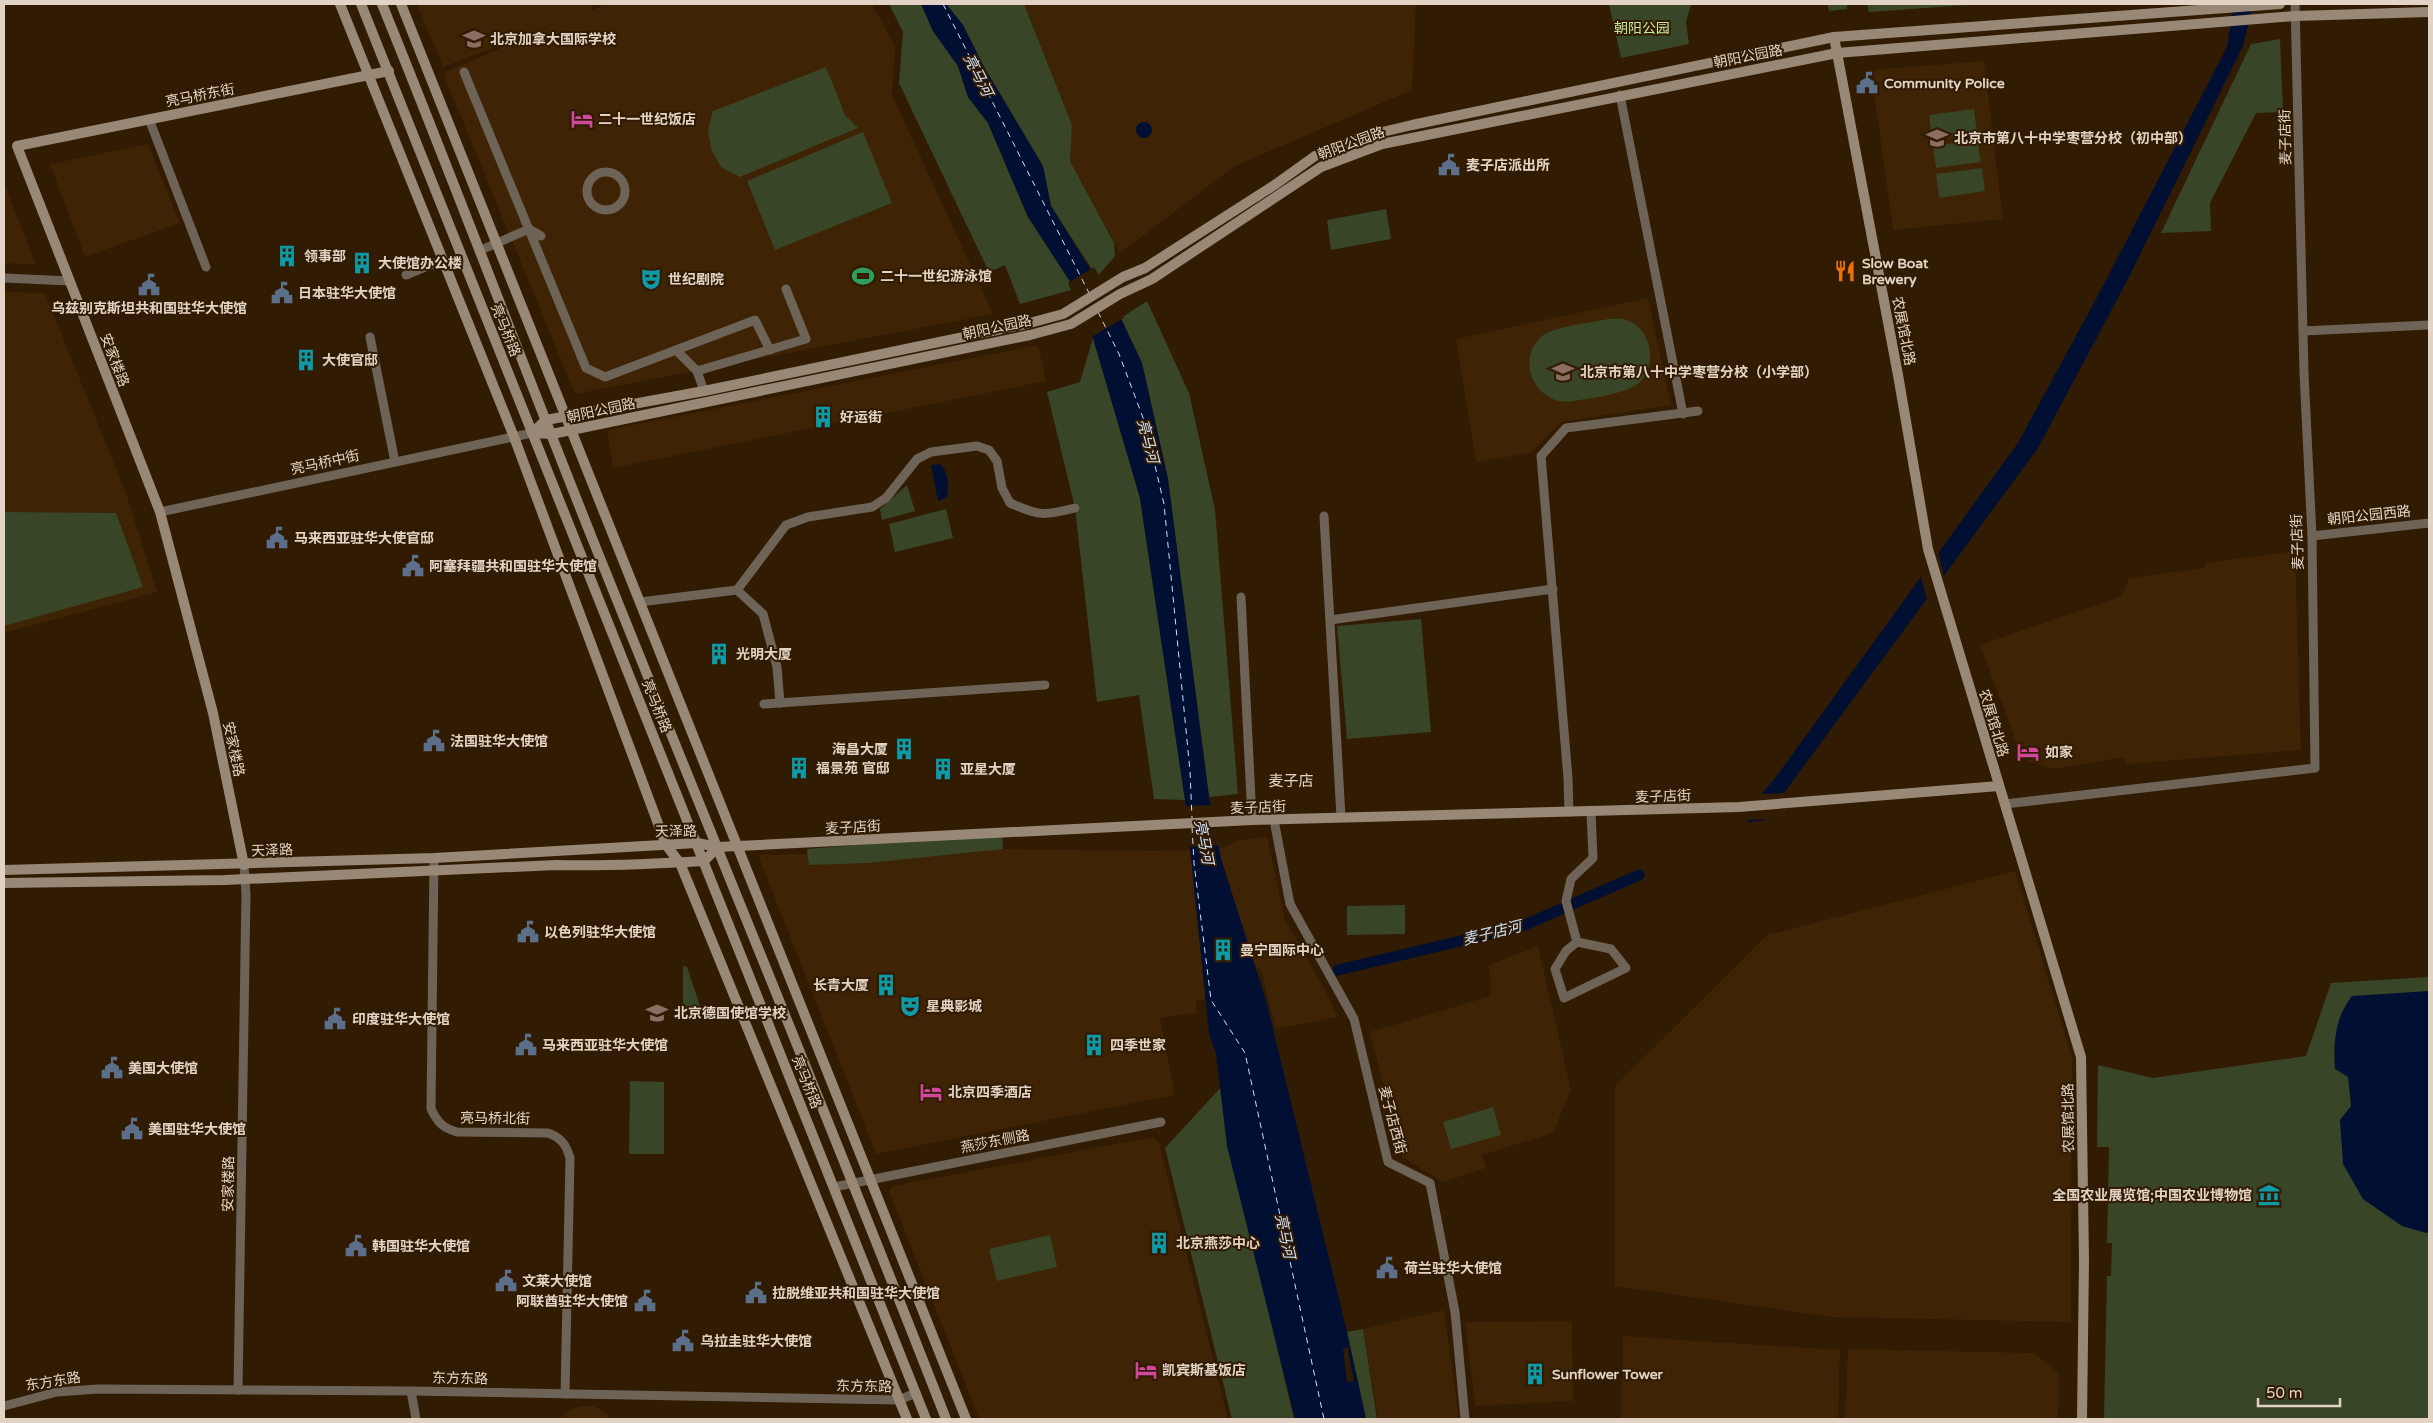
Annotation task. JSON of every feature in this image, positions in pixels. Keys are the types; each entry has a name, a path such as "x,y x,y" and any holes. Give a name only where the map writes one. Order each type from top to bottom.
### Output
{"street":[{"path":"340,4 514,437 666,845 680,863 907,1419"},
{"name":"亮马桥路","path":"361,4 926,1419"},
{"name":"亮马桥路","path":"382,4 482,250 546,420 854,1183 946,1419"},
{"path":"401,4 739,846 966,1419"},
{"name":"朝阳公园路","path":"546,420 704,391 1026,324 1063,314 1145,268 1276,184 1315,156 1378,133 1834,37 2280,4"},
{"name":"麦子店街","path":"2005,804 2315,768 2312,536 2303,331 2295,4"},
{"name":"朝阳公园路","path":"532,433 552,434 572,430 1030,335 1071,324 1120,294 1152,279 1321,167 1382,144 1837,53 2295,16 2429,12"},
{"name":"农展馆北路","path":"1834,37 1930,556 2081,1057 2084,1261 2082,1419"},
{"name":"亮马桥东街","path":"17,146 389,71"},
{"path":"464,72 586,368 605,377 755,320 770,350"},
{"path":"1620,95 1683,414"},
{"path":"149,119 206,267"},
{"name":"安家楼路","path":"17,146 160,512 213,713 244,865 238,1390"},
{"path":"607,171 616,174 623,182 624,194 622,202 613,210 596,208 589,201 586,192 589,181 598,172 607,171"},
{"path":"482,250 529,229"},
{"path":"529,229 541,236"},
{"path":"406,275 442,260"},
{"path":"4,278 70,281"},
{"path":"697,371 806,339 786,289"},
{"path":"2303,331 2429,325"},
{"path":"370,337 395,462"},
{"path":"676,350 697,371 704,391"},
{"path":"1569,812 1541,456 1566,428 1698,411"},
{"path":"532,433 546,420"},
{"name":"亮马桥中街","path":"160,512 532,433"},
{"path":"640,602 737,590 786,525 808,517 872,508 886,498 917,459 931,452 977,446 989,450 997,462 1002,488 1010,503 1046,515 1075,508"},
{"path":"1324,516 1341,817"},
{"name":"朝阳公园西路","path":"2312,536 2429,523"},
{"path":"1330,620 1552,589"},
{"path":"737,590 763,614 777,667 780,702"},
{"path":"1241,597 1252,820"},
{"path":"764,704 1045,685"},
{"name":"麦子店街","path":"718,848 1252,820 1739,807 1999,786"},
{"path":"1577,942 1566,901 1571,879 1592,858 1591,812"},
{"name":"麦子店西街","path":"1274,820 1290,904 1354,1019 1388,1162 1430,1183 1455,1312 1465,1419"},
{"name":"天泽路","path":"4,870 244,865 434,858 697,843 718,848"},
{"path":"704,861 718,848"},
{"name":"亮马桥北街","path":"434,858 431,1109 437,1121 444,1128 457,1132 548,1133 557,1136 566,1145 570,1158 565,1394"},
{"name":"天泽路","path":"4,883 245,879 556,865 610,866 704,861"},
{"path":"1577,942 1611,949 1626,968 1564,998 1555,969 1566,951 1577,942"},
{"name":"燕莎东侧路","path":"834,1187 1161,1122"},
{"name":"东方东路","path":"4,1406 37,1396 78,1389 411,1391 898,1400 916,1393"},
{"path":"411,1391 416,1419"}],"shaded area":[{"path":"417,4 591,4 592,10 606,4 872,4 895,47 892,95 993,314 575,394 443,73 554,25 443,67"},
{"path":"1024,4 1416,4 1412,90 1235,166 1120,253 1070,161 1072,125"},
{"name":"北京市第八十中学枣营分校（初中部）","path":"1984,61 2003,219 1893,230 1871,70"},
{"path":"148,144 180,223 85,257 50,164"},
{"path":"4,183 36,265 4,263"},
{"path":"4,292 45,293 127,496 157,592 4,633"},
{"name":"北京市第八十中学枣营分校（小学部）","path":"1648,298 1671,405 1561,422 1531,453 1476,462 1456,339"},
{"name":"好运街","path":"1038,345 1046,381 613,468 607,430"},
{"path":"2295,551 2301,750 2126,764 2124,757 2053,769 2028,761 2020,752 1980,645 2122,596 2129,578 2205,568 2205,563"},
{"path":"1267,837 1285,919 1331,1001 1337,1017 1276,1029 1260,967 1246,975 1245,989 1196,1001 1197,1013 1160,1018 1175,1095 876,1154 758,855 1003,849 1158,851 1223,848 1236,841"},
{"path":"2015,871 2072,1057 2071,1322 1832,1317 1615,1286 1615,1086 1767,935"},
{"path":"1538,946 1571,1090 1553,1133 1482,1155 1486,1168 1443,1182 1402,1157 1370,1032 1491,996 1489,965"},
{"path":"1153,1137 1159,1142 1228,1419 979,1419 889,1191 893,1186"},
{"path":"1444,1310 1459,1419 1378,1419 1363,1329"},
{"path":"1572,1321 1573,1401 1475,1406 1465,1322"},
{"path":"1623,1336 1840,1350 1838,1419 1621,1419"},
{"path":"1848,1349 2035,1353 2059,1375 2058,1419 1845,1419"},
{"path":"593,1406 603,1411 612,1419 559,1419 571,1409"}],"green space":[{"path":"889,4 921,4 933,31 958,66 968,97 988,123 1028,217 1075,289 1020,304 1005,265 989,272 899,83 903,32"},
{"path":"946,4 1024,4 1072,125 1070,161 1114,243 1115,256 1097,277 1051,206 1043,166 984,67 963,25"},
{"name":"朝阳公园","path":"1609,4 1691,4 1686,22 1689,44 1621,58"},
{"path":"1827,4 1867,4 1847,5 1847,9 1829,11"},
{"path":"1867,4 1981,4 1869,12"},
{"path":"2280,39 2283,112 2256,113 2210,203 2211,231 2161,233 2251,44"},
{"path":"826,67 845,115 858,128 740,177 721,167 711,149 708,130 713,111"},
{"path":"1974,109 1977,133 1932,139 1929,115"},
{"path":"863,132 892,203 775,250 747,181"},
{"path":"1977,140 1981,162 1936,168 1933,146"},
{"path":"1982,168 1985,191 1939,198 1936,174"},
{"path":"1386,209 1391,239 1331,250 1327,220"},
{"path":"1147,301 1189,393 1215,510 1238,794 1209,797 1168,479 1142,363 1121,318"},
{"path":"1608,319 1621,319 1633,323 1646,337 1649,346 1649,366 1639,383 1617,393 1574,401 1561,401 1550,397 1540,390 1534,381 1530,369 1530,358 1534,346 1542,336 1564,327"},
{"path":"1093,338 1140,498 1185,800 1154,799 1139,695 1097,702 1075,508 1047,392 1080,382"},
{"path":"907,485 915,511 882,520 880,509"},
{"path":"946,509 953,538 895,552 889,524"},
{"path":"4,512 116,513 143,587 4,626"},
{"path":"1421,619 1431,732 1347,739 1337,626"},
{"path":"1002,833 1003,849 868,863 809,865 807,849"},
{"path":"1405,905 1405,934 1347,935 1347,906"},
{"path":"683,966 687,967 700,1006 683,1006"},
{"name":"全国农业展览馆;中国农业博物馆","path":"2429,977 2429,1419 2104,1419 2107,1276 2111,1276 2112,1243 2107,1243 2109,1147 2097,1147 2098,1065 2153,1078 2306,1056 2331,983"},
{"path":"630,1081 664,1082 664,1154 629,1154"},
{"path":"1223,1085 1240,1190 1294,1419 1232,1419 1165,1148"},
{"path":"1493,1107 1501,1135 1451,1149 1443,1122"},
{"path":"1050,1235 1057,1267 997,1281 989,1249"},
{"path":"1363,1329 1377,1419 1366,1419 1347,1332"}],"water":[{"name":"亮马河","path":"921,4 946,4 963,25 984,67 1043,166 1051,206 1120,317 1142,363 1168,479 1209,797 1221,859 1266,1000 1347,1332 1366,1419 1295,1419 1227,1146 1216,1054 1209,1033 1185,800 1140,498 1093,338 1075,289 1028,217 988,123 968,97 958,66 933,31"},
{"path":"2234,4 2253,4 2243,46 2128,279 2038,448 1764,820 1749,822 1743,816 1776,777 2018,443 2103,286 2227,47"},
{"path":"1144,122 1152,130 1144,138 1136,130"},
{"path":"940,464 947,475 948,488 947,497 938,501 931,465"},
{"path":"2429,991 2429,1232 2426,1233 2402,1226 2363,1199 2343,1164 2340,1120 2351,1106 2348,1077 2335,1069 2334,1050 2336,1031 2342,1013 2352,996"}],"pier":[{"path":"1094,267 1124,318 1090,338 1068,283"},
{"path":"1938,550 1945,580 1928,604 1920,574"},
{"path":"1787,793 1768,819 1744,820 1741,817 1741,814 1758,794"},
{"path":"1213,805 1221,845 1187,847 1183,806"},
{"path":"1350,1347 1348,1350 1354,1381 1347,1382 1343,1349"}],"waterway":[{"name":"麦子店河","path":"1338,970 1520,927 1639,875"}],"ferry route":[{"path":"943,4 1089,293"},
{"path":"1098,312 1119,354 1145,423 1164,504 1190,771 1192,818"},
{"path":"1192,827 1194,863 1211,1000 1245,1053 1324,1419"}],"place":[{"name":"北京加拿大国际学校","path":"474,39"},
{"name":"Community Police","path":"1867,83"},
{"name":"二十一世纪饭店","path":"582,119"},
{"name":"北京市第八十中学枣营分校（初中部）","path":"1937,138"},
{"name":"麦子店派出所","path":"1449,165"},
{"name":"领事部","path":"287,256"},
{"name":"大使馆办公楼","path":"362,263"},
{"name":"Slow Boat Brewery","path":"1845,271"},
{"name":"二十一世纪游泳馆","path":"863,276"},
{"name":"世纪剧院","path":"651,279"},
{"name":"乌兹别克斯坦共和国驻华大使馆","path":"149,285"},
{"name":"日本驻华大使馆","path":"282,293"},
{"name":"大使官邸","path":"306,360"},
{"name":"北京市第八十中学枣营分校（小学部）","path":"1563,372"},
{"name":"好运街","path":"823,417"},
{"name":"马来西亚驻华大使官邸","path":"277,538"},
{"name":"阿塞拜疆共和国驻华大使馆","path":"413,566"},
{"name":"光明大厦","path":"719,654"},
{"name":"法国驻华大使馆","path":"434,741"},
{"name":"海昌大厦","path":"904,749"},
{"name":"如家","path":"2028,752"},
{"name":"福景苑 官邸","path":"799,768"},
{"name":"亚星大厦","path":"943,769"},
{"name":"以色列驻华大使馆","path":"528,932"},
{"name":"曼宁国际中心","path":"1223,950"},
{"name":"长青大厦","path":"886,985"},
{"name":"星典影城","path":"910,1006"},
{"name":"北京德国使馆学校","path":"657,1013"},
{"name":"印度驻华大使馆","path":"335,1019"},
{"name":"马来西亚驻华大使馆","path":"526,1045"},
{"name":"四季世家","path":"1094,1045"},
{"name":"美国大使馆","path":"112,1068"},
{"name":"北京四季酒店","path":"931,1092"},
{"name":"美国驻华大使馆","path":"132,1129"},
{"name":"全国农业展览馆;中国农业博物馆","path":"2269,1195"},
{"name":"北京燕莎中心","path":"1159,1243"},
{"name":"韩国驻华大使馆","path":"356,1246"},
{"name":"荷兰驻华大使馆","path":"1387,1268"},
{"name":"文莱大使馆","path":"506,1281"},
{"name":"拉脱维亚共和国驻华大使馆","path":"756,1293"},
{"name":"阿联酋驻华大使馆","path":"645,1301"},
{"name":"乌拉圭驻华大使馆","path":"683,1341"},
{"name":"凯宾斯基饭店","path":"1146,1370"},
{"name":"Sunflower Tower","path":"1535,1374"}],"district":[{"name":"麦子店","path":"1291,781"}]}
